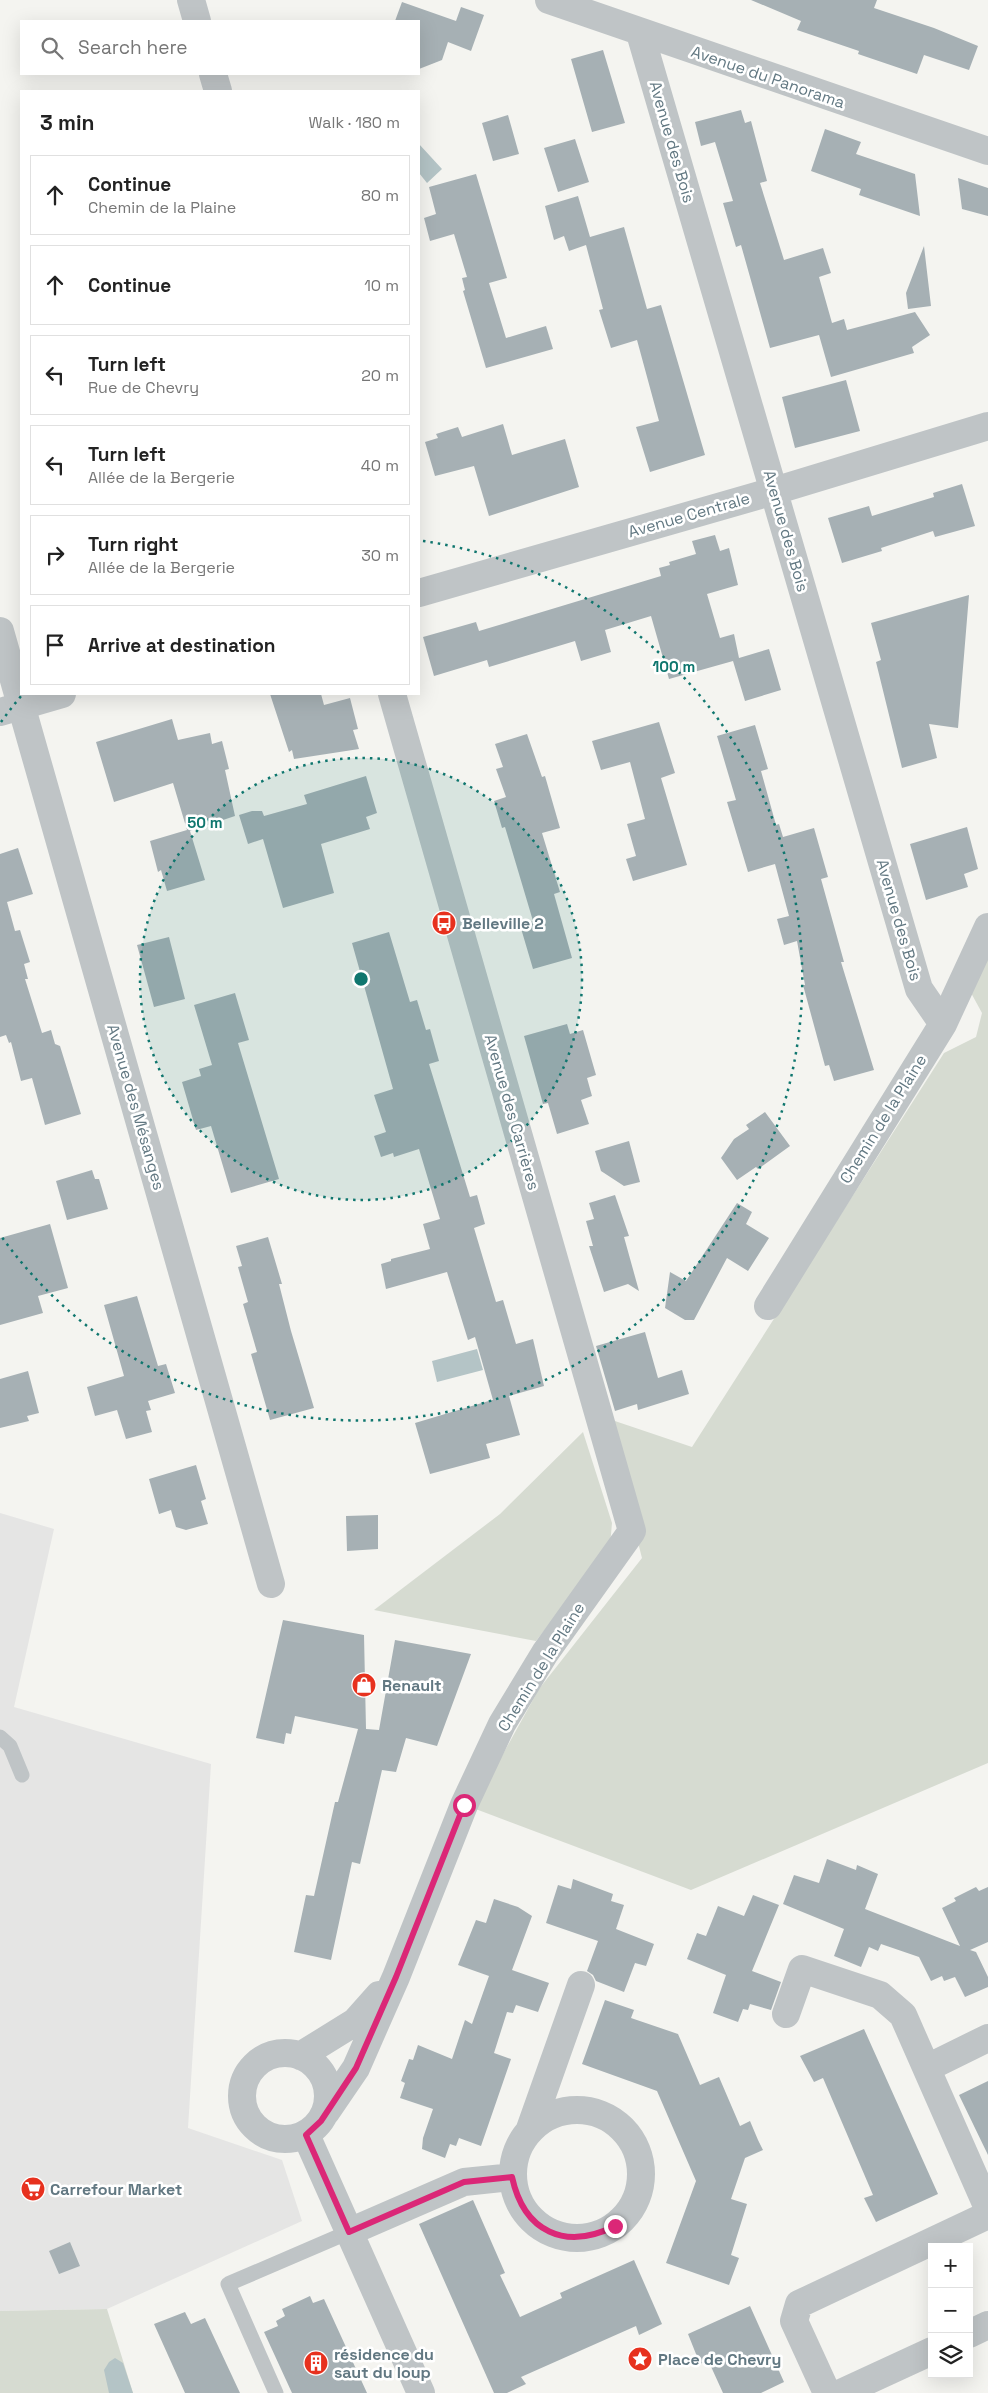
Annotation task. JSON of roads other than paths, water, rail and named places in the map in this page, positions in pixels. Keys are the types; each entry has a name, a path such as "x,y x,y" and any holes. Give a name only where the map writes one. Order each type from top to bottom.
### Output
{"street":[{"path":"191,0 198,20"},
{"name":"Avenue du Panorama","path":"549,0 640,33 988,151"},
{"name":"Avenue des Bois","path":"640,33 919,989 943,1024"},
{"path":"213,75 218,90"},
{"name":"Avenue Centrale","path":"420,593 774,491 988,426"},
{"name":"Avenue des Mésanges","path":"0,630 11,708 271,1584"},
{"path":"11,708 58,695"},
{"name":"Avenue des Carrières","path":"392,695 632,1530"},
{"name":"Chemin de la Plaine","path":"768,1306 805,1243 943,1024 988,926"},
{"name":"Chemin de la Plaine","path":"326,2112 356,2068 396,1977 464,1805 502,1724 545,1654 632,1530"},
{"path":"786,2014 802,1969 880,1995 903,2014 988,2208"},
{"name":"Chemin de la Plaine","path":"300,2056 355,2022 396,1977"},
{"path":"530,2129 547,2116 568,2109 589,2110 609,2117 626,2131 638,2150 642,2171 639,2193 629,2212 615,2226 597,2235 578,2238 558,2236 540,2227 526,2214 516,2196 512,2177 514,2160 520,2144 530,2129 581,1985"},
{"path":"927,2068 988,2038"},
{"path":"287,2053 300,2056 312,2062 321,2072 327,2084 326,2112 321,2121 306,2135 293,2139 280,2139 262,2132 248,2118 243,2106 242,2093 245,2080 252,2069 262,2060 274,2055 287,2053"},
{"path":"306,2135 421,2393"},
{"path":"349,2232 464,2182 512,2177"},
{"path":"827,2393 794,2321 799,2304 988,2215"},
{"path":"971,2333 988,2325"},
{"path":"842,2393 928,2353"}],"lane":[{"path":"0,1737 10,1746 22,1775"},
{"path":"276,2393 228,2284 349,2232"}],"place":[{"name":"Belleville 2","path":"444,923"},
{"name":"Renault","path":"364,1685"},
{"name":"Carrefour Market","path":"33,2189"},
{"name":"Place de Chevry","path":"640,2359"},
{"name":"résidence du saut du loup","path":"316,2363"}]}
